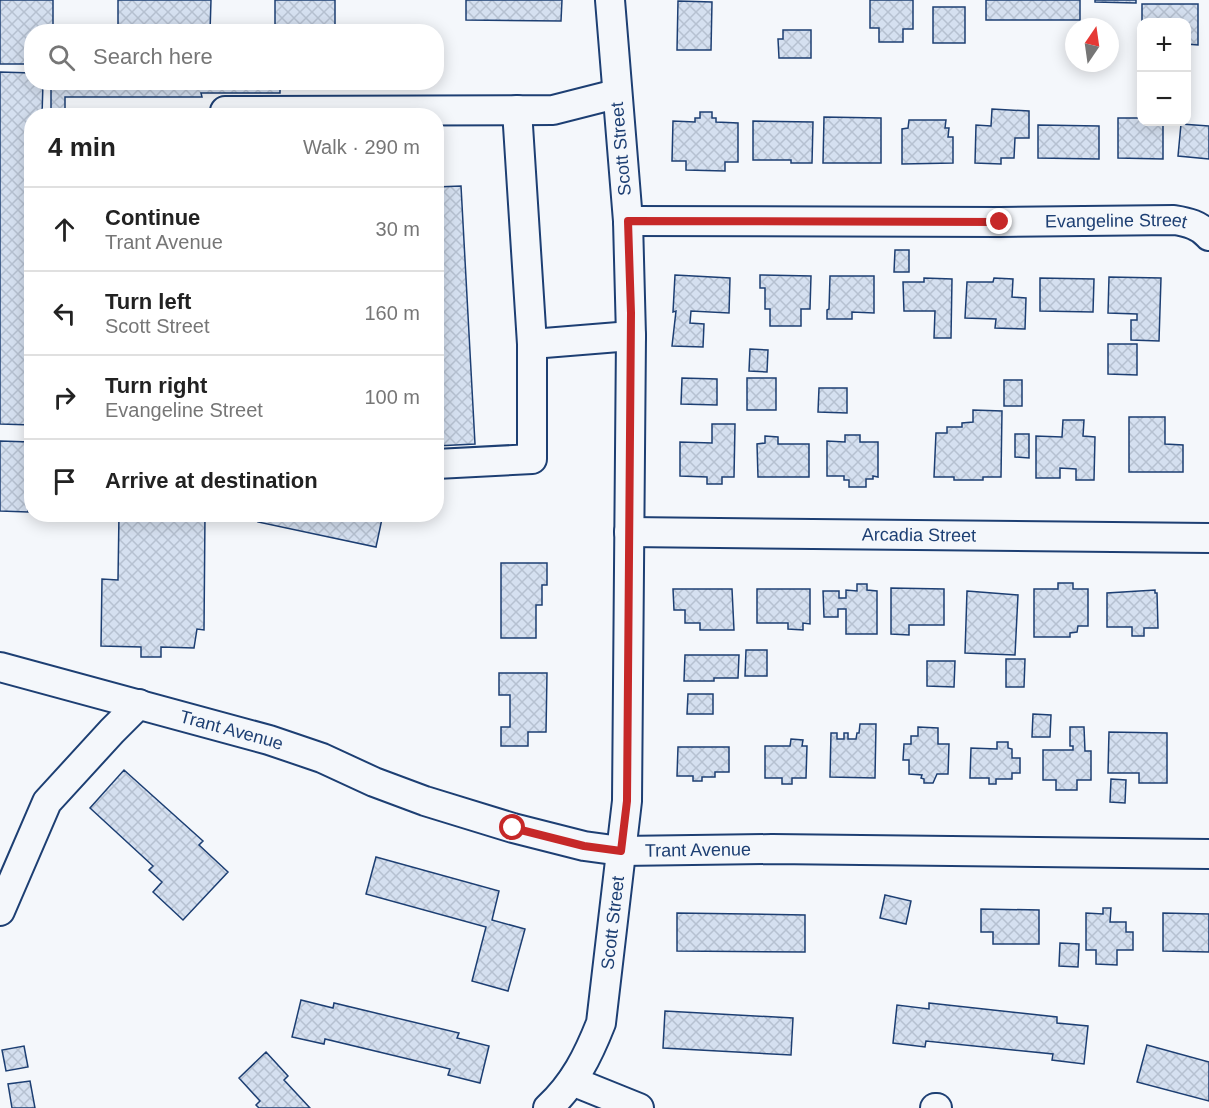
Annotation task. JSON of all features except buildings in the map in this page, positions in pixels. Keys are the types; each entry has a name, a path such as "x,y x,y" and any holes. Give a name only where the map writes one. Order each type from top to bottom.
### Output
{"street":[{"name":"Scott Street","path":"548,1108 573,1081 589,1054 601,1023 627,801 631,336 628,221 610,0"},
{"path":"444,110 553,110 616,94"},
{"path":"444,464 532,459 532,344 517,110"},
{"name":"Evangeline Street","path":"628,221 1174,220 1190,223 1207,233"},
{"path":"532,344 631,336"},
{"name":"Arcadia Street","path":"629,532 1209,538"},
{"name":"Trant Avenue","path":"0,667 269,740 322,758 374,782 425,801 513,828 584,846 621,851 772,849 1209,854"},
{"path":"0,911 47,802 111,731 139,705"},
{"path":"573,1081 639,1108"}],"route":[{"path":"513,828 584,846 621,851 627,801 631,313 628,221 1000,222"}]}
